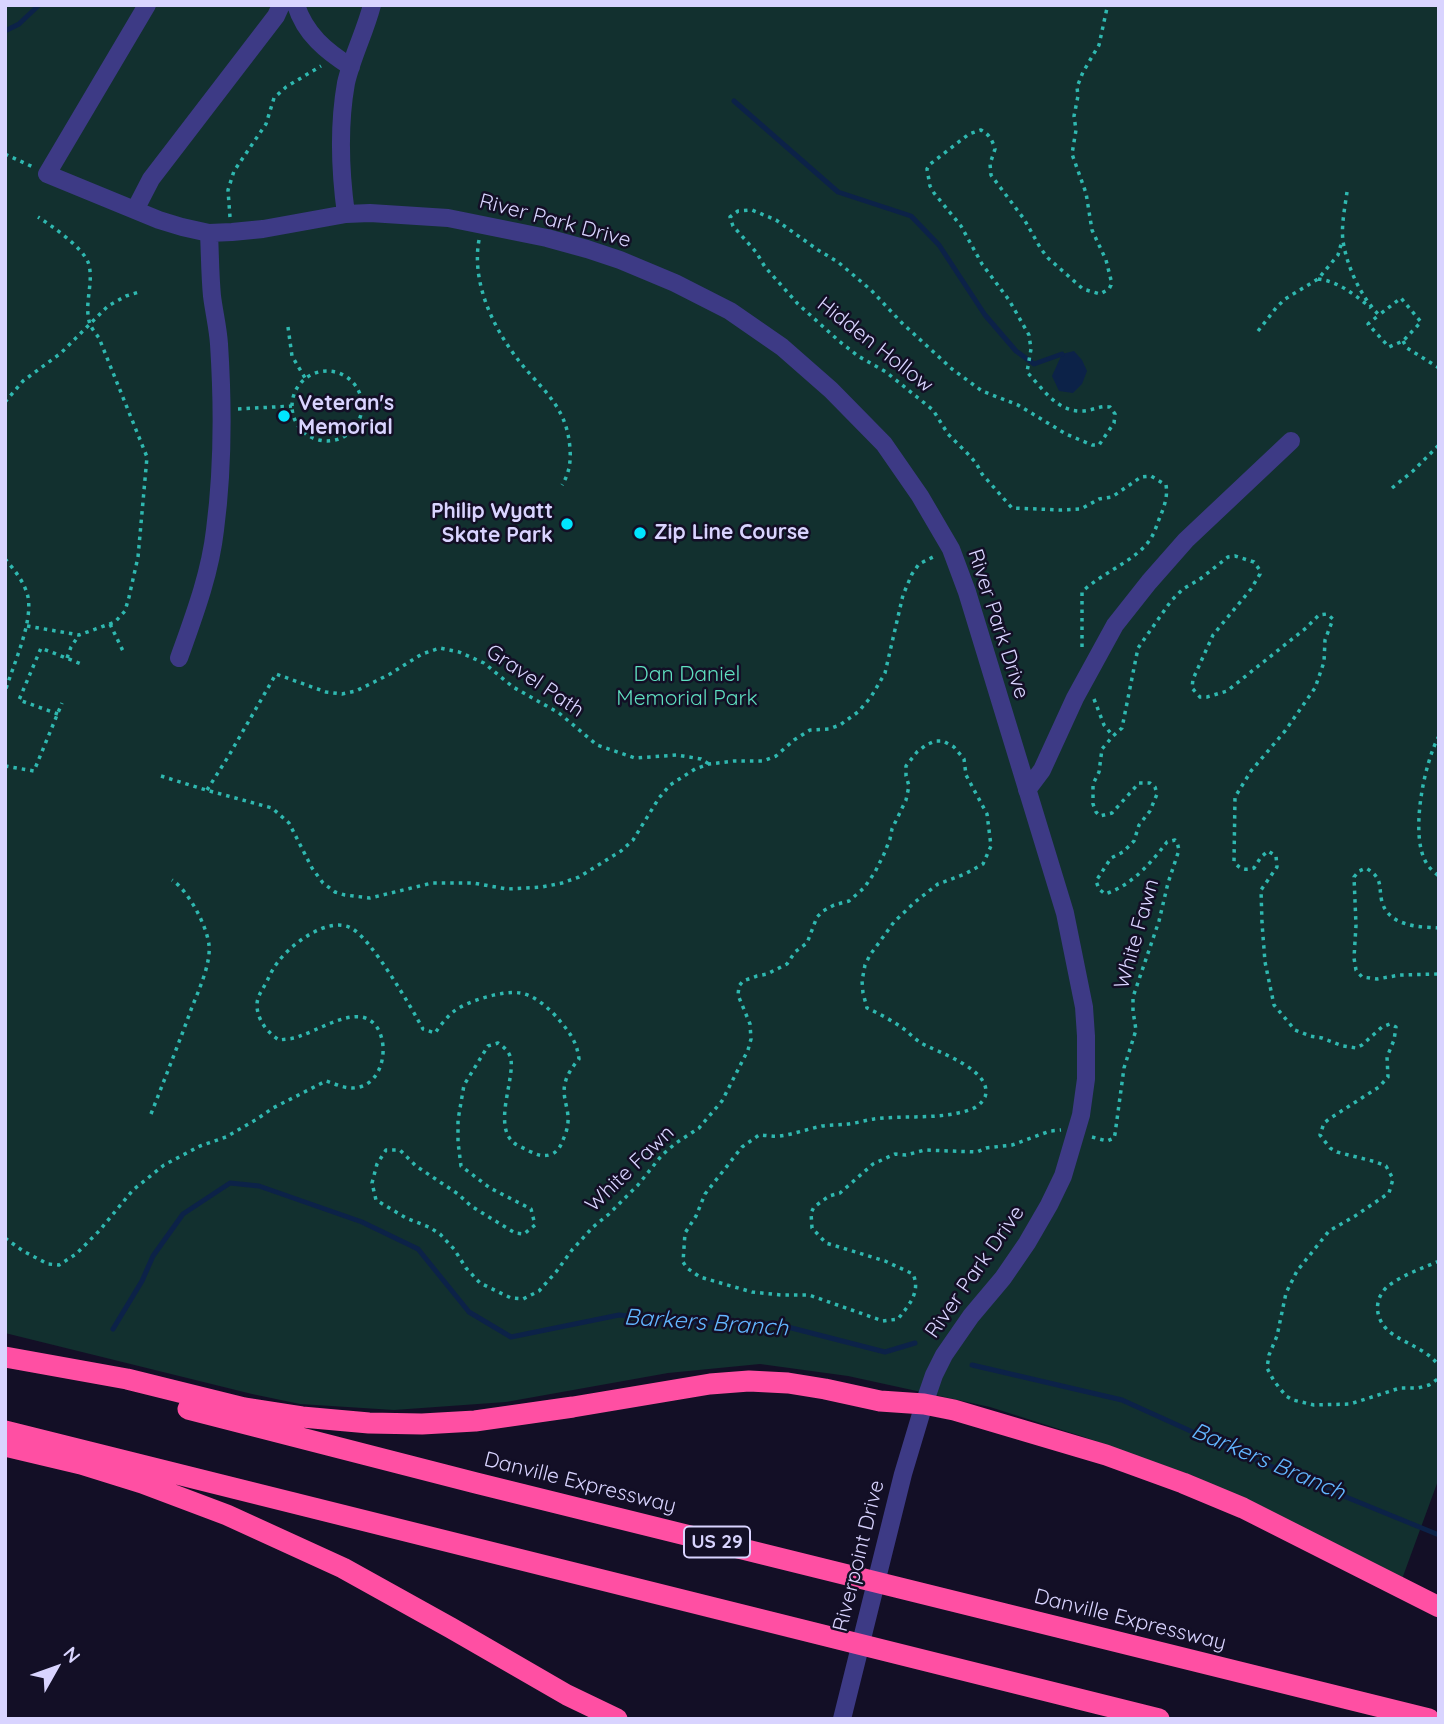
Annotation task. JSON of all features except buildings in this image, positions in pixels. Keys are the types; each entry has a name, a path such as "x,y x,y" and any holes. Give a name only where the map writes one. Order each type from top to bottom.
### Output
{"highway":[{"path":"5,1357 127,1379 244,1408 369,1423 475,1421 710,1384 749,1381 788,1383 880,1401 924,1404 954,1410 1106,1455 1183,1483 1243,1508 1439,1607"},
{"name":"Danville Expressway","path":"5,1364 1429,1719"},
{"path":"5,1431 1159,1719"},
{"path":"5,1446 81,1464 142,1483 227,1515 343,1568 567,1695 617,1719"}],"street":[{"path":"47,174 147,5"},
{"path":"135,210 151,179 276,16 281,5"},
{"path":"296,5 314,39 334,57 351,67"},
{"path":"346,215 339,152 346,83 372,5"},
{"name":"River Park Drive","path":"47,174 159,220 208,233 263,229 370,213 448,218 587,249 664,278 730,311 782,346 831,390 884,444 920,496 951,549 968,592 1065,912 1084,1007 1086,1036 1086,1079 1081,1115 1063,1176 1027,1243 944,1355 924,1404"},
{"path":"179,658 207,573 215,531 219,483 219,343 212,296 208,233"},
{"path":"1027,790 1042,770 1075,698 1115,625 1186,540 1291,441"},
{"name":"Riverpoint Drive","path":"843,1713 903,1474 924,1404"}],"path":[{"name":"Hidden Hollow","path":"1106,5 1099,45 1077,87 1079,96 1074,116 1076,130 1072,154 1086,192 1092,230 1106,260 1111,280 1109,289 1100,294 1083,289 1041,250 1024,219 991,175 990,164 995,149 987,133 981,130 969,134 926,169 934,193 961,226 982,264 1009,300 1029,335 1031,349 1027,372 1059,406 1081,411 1103,405 1110,407 1115,414 1114,423 1099,445 1075,438 1018,405 982,391 952,369 871,290 838,262 776,220 752,210 738,211 730,217 733,226 756,252 765,267 798,304 858,356 886,372 933,410 948,434 976,463 982,474 1012,508 1081,509 1099,499 1112,497 1141,477 1152,476 1166,485 1164,505 1151,540 1135,555 1092,582 1082,592 1082,655 1095,703 1104,724 1113,736"},
{"path":"232,232 228,190 234,171 266,124 274,98 286,87 334,57"},
{"path":"5,154 47,174"},
{"path":"1258,331 1284,299 1318,279 1338,255 1343,239 1347,192"},
{"path":"27,626 79,635 115,622 125,611 138,556 147,457 99,338 90,323 90,275 87,261 73,244 38,217"},
{"path":"483,224 477,265 485,299 501,336 512,353 550,396 563,418 570,441 571,459 567,477 562,485"},
{"path":"1343,239 1360,289 1375,311"},
{"path":"1318,279 1339,285 1379,315"},
{"path":"5,402 23,381 61,353 108,306 139,292"},
{"path":"1401,299 1421,322 1403,341 1390,347 1368,324 1379,315 1401,299"},
{"path":"288,327 292,356 305,378"},
{"path":"1403,341 1407,348 1439,369"},
{"path":"330,370 346,376 358,388 362,413 348,435 331,442 305,434 294,419 292,406 294,391 305,378 330,370"},
{"path":"221,410 292,406"},
{"path":"1392,488 1439,445"},
{"name":"Gravel Path","path":"161,776 272,808 289,823 323,883 335,892 345,895 370,898 432,883 473,883 507,889 562,883 579,877 633,841 670,785 695,769 734,761 763,761 776,756 810,730 829,729 840,725 858,712 871,697 885,673 903,595 912,574 919,564 951,549"},
{"path":"1113,736 1122,728 1138,648 1171,601 1183,589 1228,557 1236,556 1254,562 1260,574 1213,635 1193,679 1192,688 1200,697 1227,691 1307,628 1319,615 1327,614 1333,619 1325,640 1324,662 1315,688 1285,731 1251,771 1235,797 1234,862 1247,871 1255,869 1261,857 1268,852 1276,856 1277,867 1261,890 1265,962 1275,1005 1295,1030 1356,1048 1382,1027 1390,1024 1396,1027 1387,1057 1388,1077 1380,1087 1329,1119 1320,1135 1330,1148 1337,1152 1386,1166 1393,1179 1389,1193 1329,1231 1297,1271 1286,1293 1267,1368 1286,1396 1314,1405 1350,1404 1400,1388 1429,1385 1439,1378"},
{"path":"5,559 16,571 28,596 27,626 5,692"},
{"path":"110,624 123,650"},
{"path":"67,659 79,635"},
{"path":"58,714 19,700 41,648 84,665"},
{"name":"Gravel Path","path":"206,790 275,674 326,692 342,694 356,691 422,654 440,648 484,663 513,687 559,713 597,745 635,758 677,755 701,759 709,764"},
{"path":"5,766 34,771 62,704"},
{"name":"White Fawn","path":"5,1238 48,1264 59,1265 76,1255 133,1190 164,1165 200,1146 226,1137 273,1108 326,1081 350,1088 370,1083 384,1056 379,1029 364,1017 349,1018 298,1037 279,1040 259,1019 256,1007 277,962 295,944 319,929 333,925 350,927 366,941 423,1029 435,1033 451,1013 463,1005 488,996 517,992 539,1002 556,1016 578,1046 579,1059 565,1080 563,1093 567,1129 560,1149 552,1154 541,1157 514,1143 506,1133 505,1115 511,1059 506,1049 498,1043 488,1046 464,1085 458,1120 461,1166 490,1188 530,1209 535,1225 524,1234 515,1233 471,1206 416,1166 400,1150 386,1150 377,1164 372,1183 376,1200 440,1234 480,1283 511,1298 523,1299 539,1291 572,1250 638,1185 662,1155 699,1128 722,1101 751,1039 750,1024 738,995 743,981 767,975 788,964 795,952 807,943 817,917 823,911 849,901 864,888 884,854 906,800 909,786 906,766 917,752 934,741 943,741 954,747 964,759 966,775 987,814 991,846 983,864 938,884 894,922 864,965 863,993 867,1009 881,1014 920,1042 972,1069 984,1084 984,1099 971,1110 960,1112 922,1118 898,1116 869,1119 779,1136 759,1135 742,1147 705,1194 685,1233 682,1262 700,1277 731,1286 762,1293 809,1295 883,1321 898,1319 916,1292 918,1283 913,1274 885,1261 826,1243 812,1228 811,1213 814,1207 829,1196 840,1193 873,1164 895,1154 906,1155 925,1150 977,1152 986,1148 1012,1145 1050,1131 1063,1130 1107,1141 1114,1138 1124,1068 1136,1030 1133,997 1179,850 1174,840 1167,842 1150,864 1117,891 1105,894 1099,889 1096,881 1102,869 1111,858 1134,841 1139,825 1150,811 1157,794 1150,783 1139,783 1112,813 1100,816 1096,812 1093,804 1093,784 1099,772 1102,749 1113,736"},
{"path":"1439,736 1434,744 1420,797 1419,832 1427,864 1439,876"},
{"path":"1439,928 1414,926 1398,921 1388,913 1382,902 1381,888 1371,871 1366,868 1354,877 1354,958 1356,970 1362,977 1377,979 1400,975 1439,974"},
{"path":"151,1114 204,975 209,946 203,922 185,893 172,880"},
{"path":"1439,1261 1386,1287 1376,1306 1377,1316 1390,1333 1428,1355 1439,1366"}],"green space":[{"name":"Dan Daniel Memorial Park","path":"5,5 1439,5 1439,1478 1402,1579 1194,1476 990,1407 848,1376 760,1364 668,1373 506,1402 394,1410 300,1404 5,1333"}],"water":[{"path":"1074,351 1087,371 1082,384 1073,393 1059,391 1052,376 1062,354"}],"waterway":[{"path":"5,31 19,24 39,5"},
{"path":"734,101 838,192 911,216 939,245 985,315 1016,351 1034,364 1062,354"},
{"name":"Barkers Branch","path":"113,1329 142,1281 153,1256 183,1214 230,1183 259,1186 362,1222 418,1249 469,1312 511,1337 619,1315 688,1322 776,1324 885,1352 915,1343"},
{"name":"Barkers Branch","path":"972,1365 1122,1400 1248,1457 1439,1535"}],"place":[{"name":"Veteran's Memorial","path":"284,416"},
{"name":"Philip Wyatt Skate Park","path":"567,524"},
{"name":"Zip Line Course","path":"640,533"}]}
